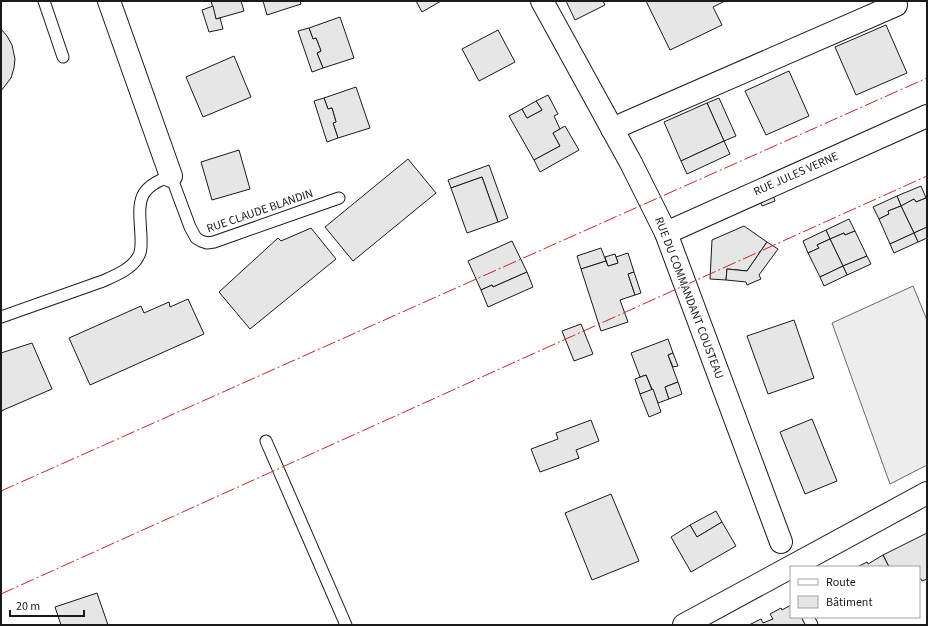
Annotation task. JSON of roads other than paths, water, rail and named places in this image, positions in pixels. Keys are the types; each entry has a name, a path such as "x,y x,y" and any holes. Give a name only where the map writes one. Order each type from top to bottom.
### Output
{"street":[{"path":"109,1 171,176"},
{"name":"RUE DU COMMANDANT COUSTEAU","path":"542,1 631,163 666,233 781,542"},
{"path":"612,129 896,5"},
{"name":"RUE JULES VERNE","path":"666,233 927,116"},
{"path":"799,566 927,493"},
{"path":"684,625 790,571"}],"lane":[{"path":"44,1 63,57"},
{"path":"1,317 103,281 119,274 130,266 138,258 141,248 139,207 141,200 146,190 153,184 161,179 171,176"},
{"name":"RUE CLAUDE BLANDIN","path":"171,176 193,233 196,238 207,243 214,242 339,198"},
{"path":"266,441 346,625"}]}
